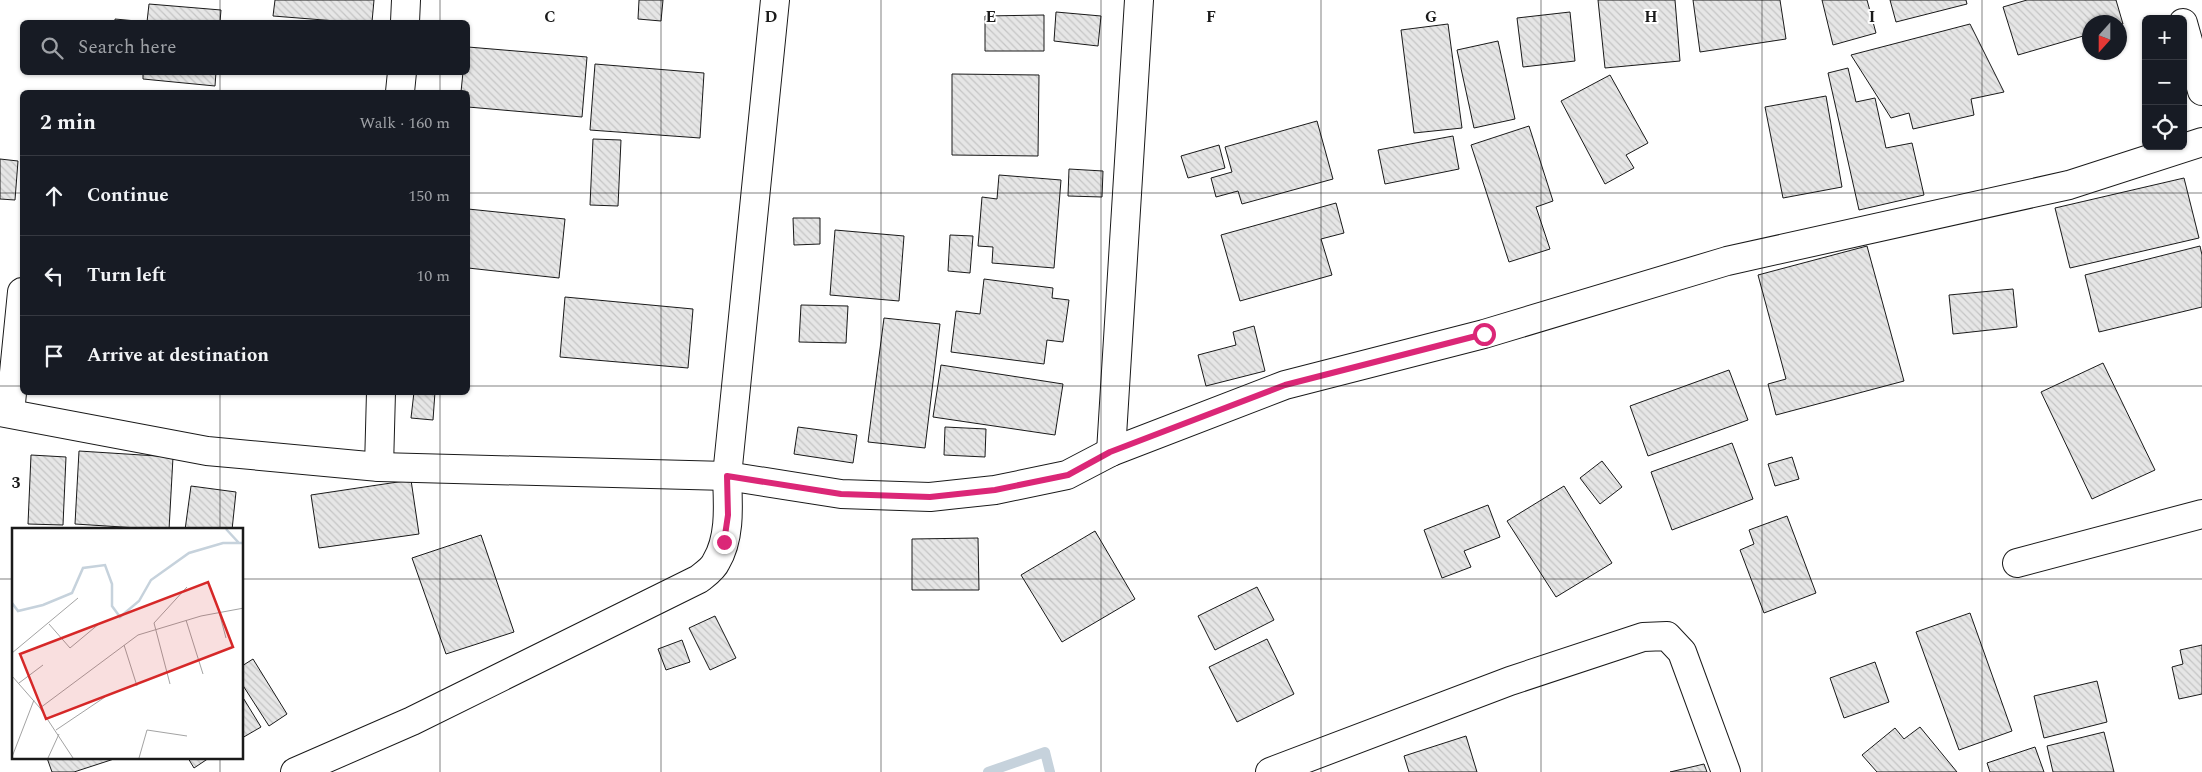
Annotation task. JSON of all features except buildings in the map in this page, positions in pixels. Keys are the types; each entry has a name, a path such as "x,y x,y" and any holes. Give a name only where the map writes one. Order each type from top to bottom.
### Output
{"street":[{"path":"405,20 406,0"},
{"path":"296,772 412,721 699,579 716,564 724,542 728,515 727,476 775,0"},
{"path":"1110,452 1139,0"},
{"path":"2177,0 2181,15"},
{"path":"2187,37 2202,91"},
{"path":"400,90 402,75"},
{"path":"20,306 5,412 207,451 379,467 727,476 841,494 930,497 995,490 1068,475 1110,452 1285,385 1484,334 1727,261 2069,185 2202,142"},
{"path":"379,467 381,395"},
{"path":"2017,564 2202,514"},
{"path":"1270,772 1510,681 1643,637 1666,636 1682,652 1726,772"}],"waterway":[{"path":"988,772 1045,752 1050,772"}],"route":[{"path":"724,542 728,515 727,476 841,494 930,497 995,490 1068,475 1110,452 1285,385 1484,334"}]}
